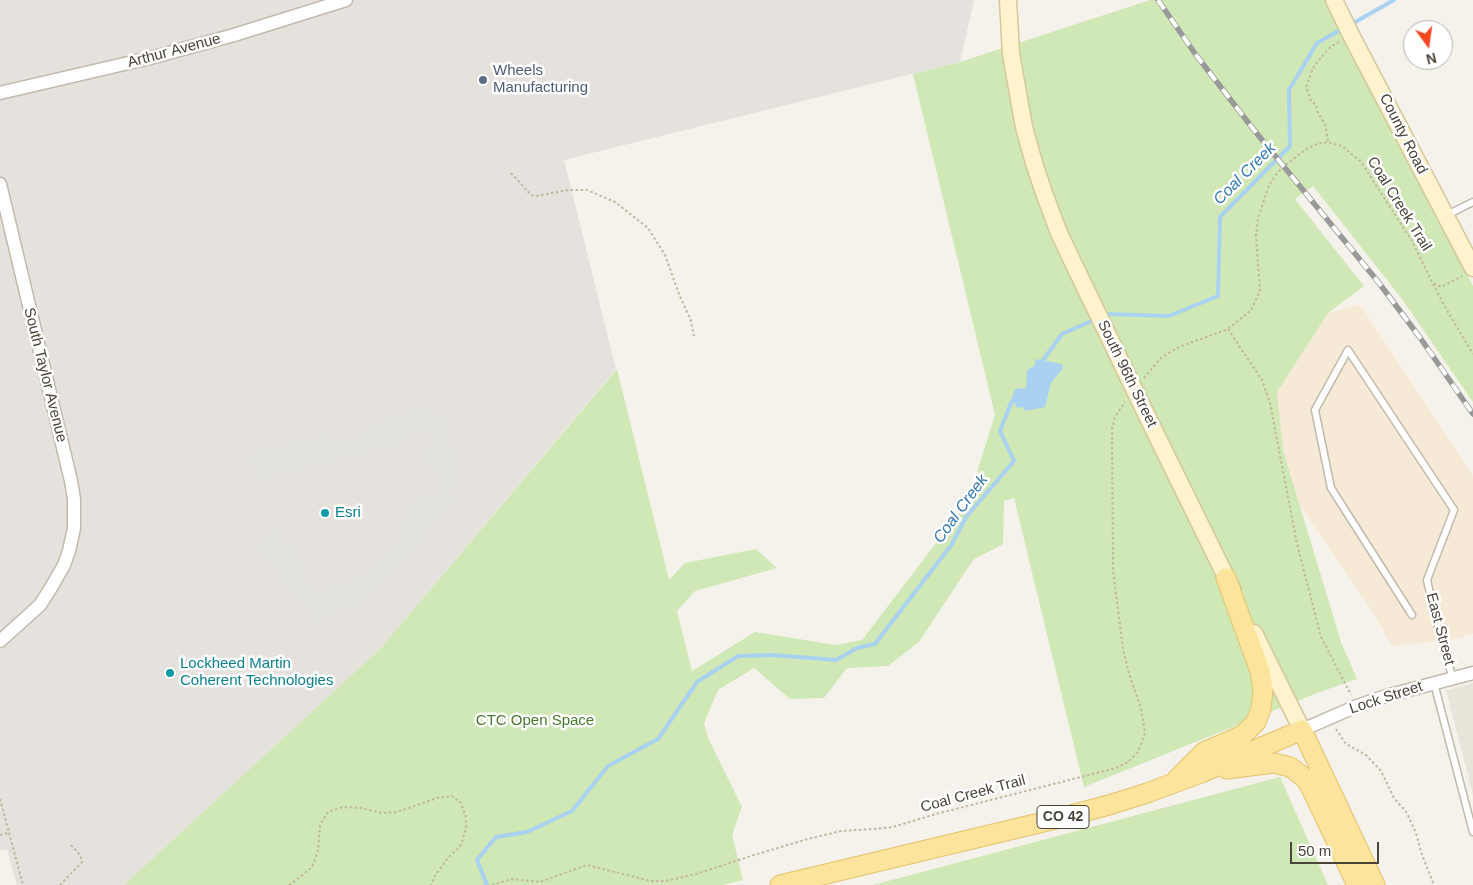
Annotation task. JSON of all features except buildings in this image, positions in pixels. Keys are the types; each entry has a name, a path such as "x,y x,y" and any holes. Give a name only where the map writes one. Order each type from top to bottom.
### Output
{"main road":[{"name":"South 96th Street","path":"1008,0 1011,54 1024,127 1034,164 1059,233 1226,578 1302,730"},
{"name":"County Road","path":"1336,4 1348,39 1446,216 1469,271"},
{"path":"1172,784 1204,752 1244,735 1256,722 1261,709 1263,690 1260,671 1226,578"},
{"path":"1302,730 1375,885"},
{"name":"CO 42","path":"780,885 1065,816 1146,793 1201,773 1302,730"},
{"path":"1201,773 1274,763 1290,767 1305,778 1311,788 1357,885"}],"street":[{"name":"Arthur Avenue","path":"0,93 150,58 234,35 346,0"},
{"name":"South Taylor Avenue","path":"0,184 74,499 74,528 64,566 40,605 0,641"},
{"name":"Lock Street","path":"1302,730 1358,706 1401,692 1473,673"}],"lane":[{"path":"1446,216 1473,202"},
{"name":"East Street","path":"1412,615 1331,488 1315,410 1348,350 1454,510 1426,580 1453,679"},
{"name":"East Street","path":"1434,683 1473,832"}],"path":[{"path":"1162,357 1179,347 1228,329 1252,310 1260,291 1256,236 1258,218 1269,184 1278,172 1305,150 1317,144 1328,142 1325,124 1318,113 1316,105 1311,101 1306,87 1314,66 1330,47 1348,39"},
{"name":"Coal Creek Trail","path":"1328,142 1342,146 1361,162 1412,240 1445,307 1473,354"},
{"path":"511,173 531,194 536,196 569,190 587,190 615,202 648,228 665,255 691,321 694,336"},
{"path":"1432,282 1438,286 1443,286 1469,271"},
{"path":"1228,329 1262,380 1270,403 1297,544 1321,637 1358,706"},
{"name":"Coal Creek Trail","path":"492,885 517,879 540,882 586,865 651,881 666,881 696,874 754,854 841,830 892,827 1116,768 1128,762 1138,752 1145,733 1141,708 1129,674 1123,649 1113,570 1112,429"},
{"path":"1329,718 1346,744 1366,755 1381,771 1394,798 1407,813 1434,885"},
{"path":"289,885 312,867 318,851 320,825 328,812 343,807 362,808 382,813 397,812 437,798 452,796 461,803 466,818 466,829 461,845 447,859 431,885"},
{"path":"0,798 23,885"},
{"path":"0,835 8,833"},
{"path":"60,885 82,862 80,855 71,845"}],"shaded area":[{"path":"0,0 974,0 960,62 564,160 616,369 380,649 124,885 17,885 7,850 0,850"},
{"path":"1360,304 1473,476 1473,633 1456,639 1392,646 1372,611 1300,506 1283,450 1277,392 1328,313"},
{"path":"430,404 433,413 447,413 465,484 456,486 454,493 462,499 355,618 348,611 325,621 317,628 250,544 259,538 273,522 279,521 286,544 299,541 307,577 315,587 360,575 401,530 394,523 426,487 434,493 438,488 438,477 429,477 420,445 429,442 428,438 422,432 417,432 413,434 415,443 258,484 246,452 330,430 334,439 366,431 364,421"},
{"path":"1473,683 1473,795 1446,690"}],"green space":[{"name":"CTC Open Space","path":"1150,0 1327,0 1473,286 1473,402 1402,299 1313,186 1295,199 1364,286 1328,313 1277,392 1283,450 1341,642 1357,679 1317,693 1084,787 1014,498 1004,501 1003,544 973,560 919,642 888,666 847,668 824,698 790,699 754,668 718,690 704,723 708,738 742,807 732,835 743,880 723,885 124,885 380,649 617,369 669,580 685,563 756,549 777,568 695,591 677,611 692,671 755,632 836,645 862,640 982,483 977,472 995,415 913,74 960,62"},
{"path":"1280,777 1328,885 873,885"}],"water":[{"path":"1036,359 1062,364 1063,368 1051,383 1045,407 1025,411 1023,407 1017,408 1012,398 1015,389 1026,388 1027,370 1034,366"}],"waterway":[{"name":"Coal Creek","path":"1350,25 1394,0"},
{"name":"Coal Creek","path":"1102,317 1108,314 1169,316 1218,296 1220,217 1290,146 1289,90 1317,43 1344,28"},
{"name":"Coal Creek","path":"1041,363 1062,334 1096,319"},
{"name":"Coal Creek","path":"487,885 477,860 496,837 527,832 572,811 608,766 658,739 697,682 738,656 772,655 836,660 857,648 875,644 952,544 966,517 1014,461 1000,431 1011,403 1016,397"}],"railway":[{"path":"1158,0 1196,55 1254,130 1379,283 1473,414"}],"place":[{"name":"Wheels Manufacturing","path":"483,80"},
{"name":"Esri","path":"325,513"},
{"name":"Lockheed Martin Coherent Technologies","path":"170,673"}]}
